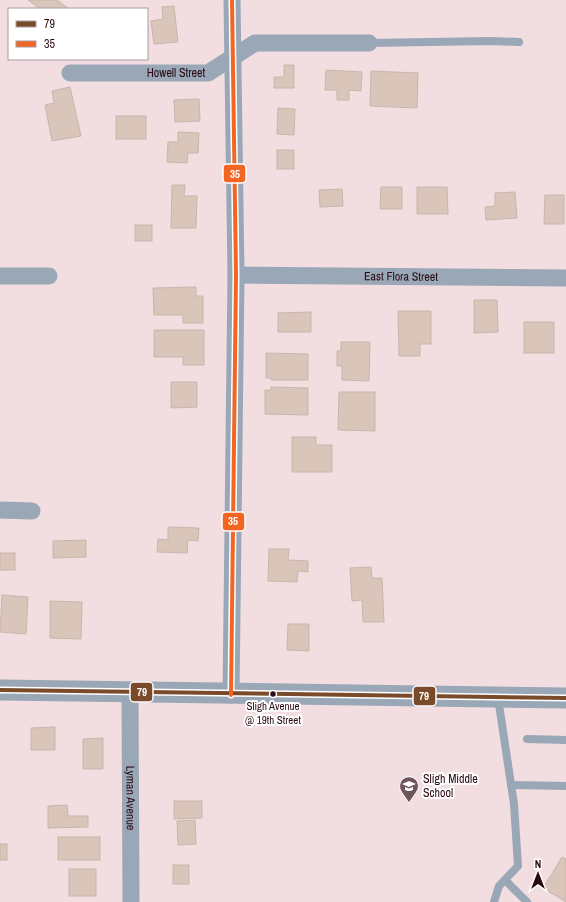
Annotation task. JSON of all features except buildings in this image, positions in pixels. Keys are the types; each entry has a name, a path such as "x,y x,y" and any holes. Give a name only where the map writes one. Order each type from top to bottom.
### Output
{"street":[{"path":"231,695 236,275 232,0"},
{"name":"Howell Street","path":"70,73 208,73 255,43 369,43"},
{"name":"East Flora Street","path":"236,275 566,278"},
{"path":"0,276 49,276"},
{"path":"0,510 32,511"},
{"path":"0,690 231,695 566,698"},
{"name":"Lyman Avenue","path":"130,693 131,902"}],"lane":[{"path":"369,43 490,40 519,42"},
{"path":"494,902 499,886 518,866 512,785 498,697"},
{"path":"527,739 566,740"},
{"path":"512,785 566,786"},
{"path":"505,880 527,902"}],"transit line":[{"name":"35","path":"231,695 236,275 232,0"},
{"name":"79","path":"0,690 566,698"}],"place":[{"name":"Sligh Avenue @ 19th Street","path":"273,694"},
{"name":"Sligh Middle School","path":"409,803"}]}
